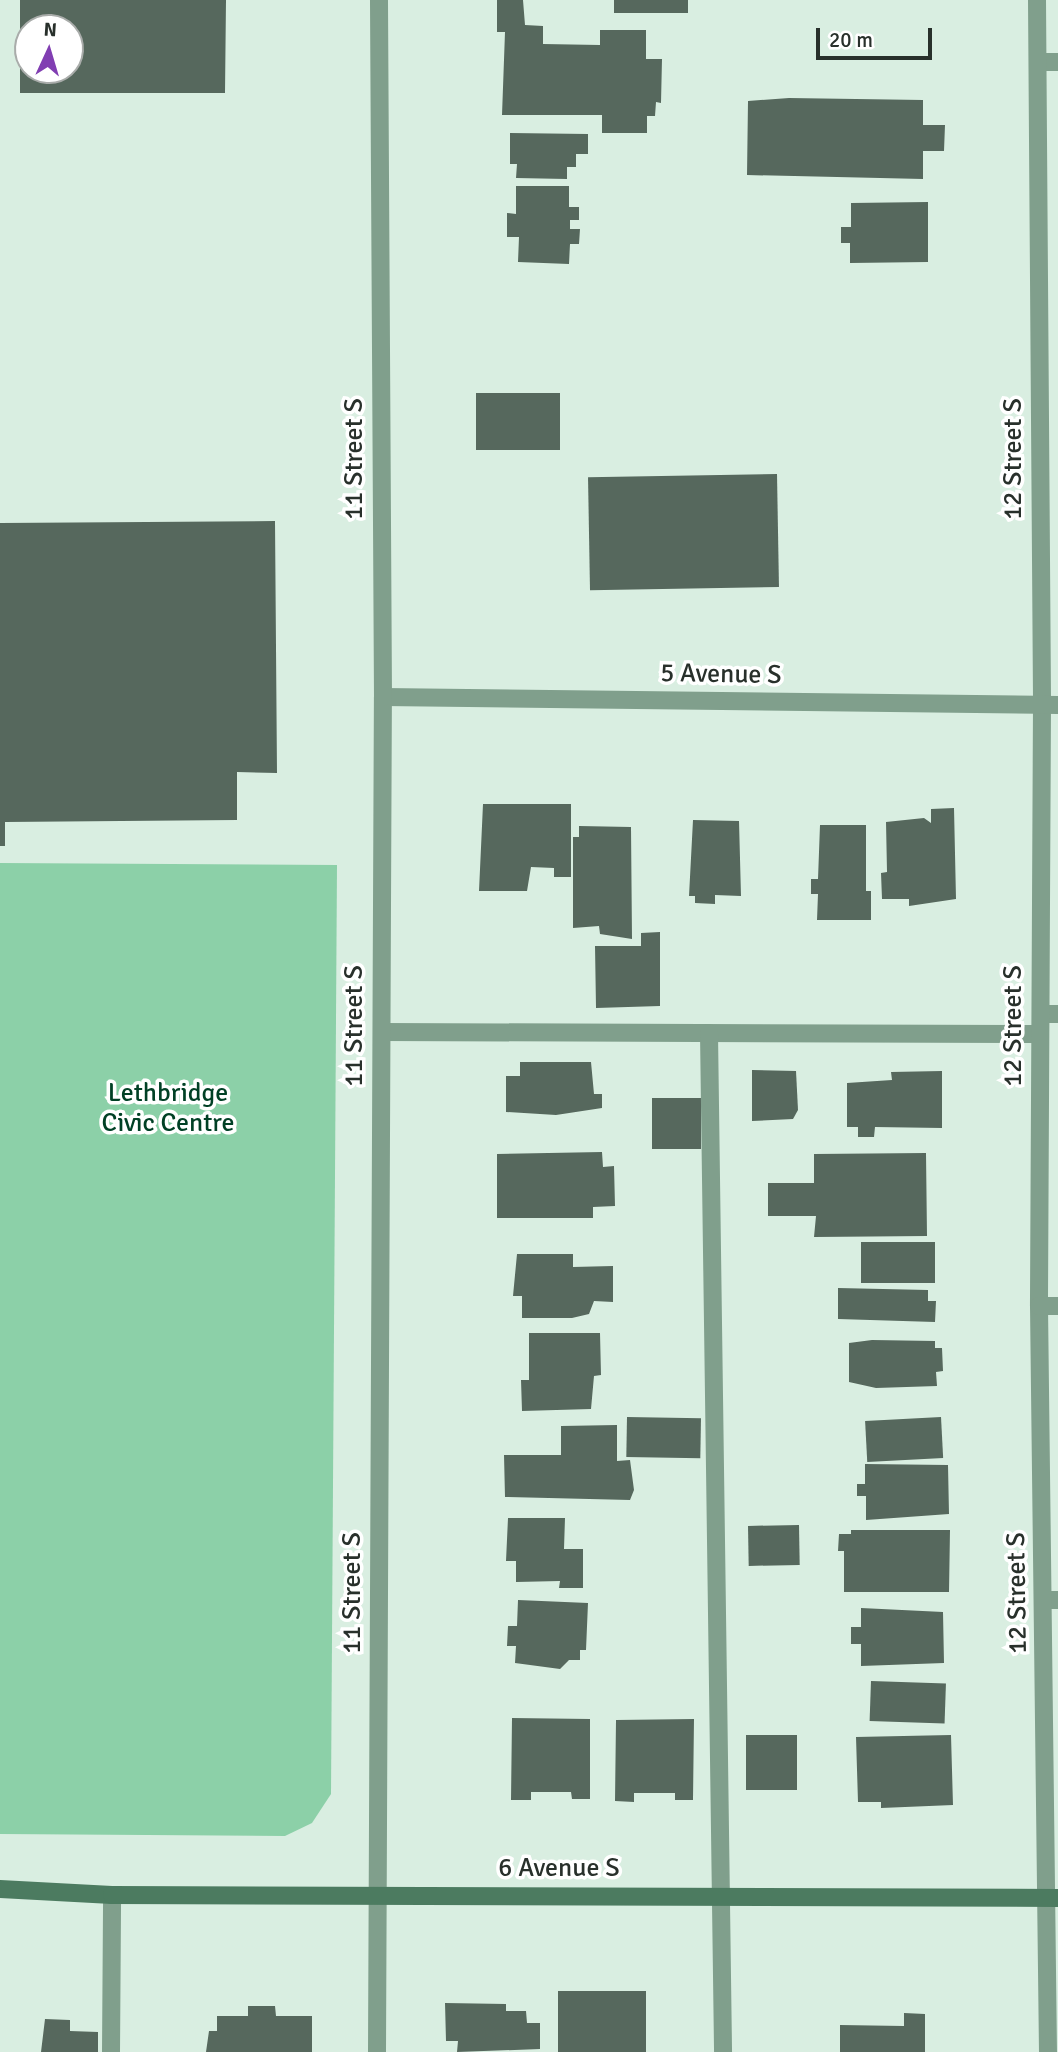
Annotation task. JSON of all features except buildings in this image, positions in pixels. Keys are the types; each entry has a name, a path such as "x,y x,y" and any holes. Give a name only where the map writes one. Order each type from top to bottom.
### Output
{"main road":[{"name":"6 Avenue S","path":"0,1889 112,1895 1054,1898"},
{"name":"6 Avenue S","path":"0,1899 60,1894"}],"street":[{"name":"11 Street S","path":"377,2052 383,697 379,0"},
{"name":"12 Street S","path":"1037,0 1050,705 1049,1014 1041,1034 1039,1306 1051,1600 1054,1898 1048,2052"},
{"path":"1038,62 1058,62"},
{"name":"5 Avenue S","path":"383,697 1050,705"},
{"path":"382,1032 1041,1034"},
{"path":"709,1033 723,2052"},
{"path":"1039,1306 1058,1306"},
{"path":"111,2052 112,1895"}],"green space":[{"name":"Lethbridge Civic Centre","path":"0,863 337,865 331,1794 312,1823 285,1836 0,1834"}]}
